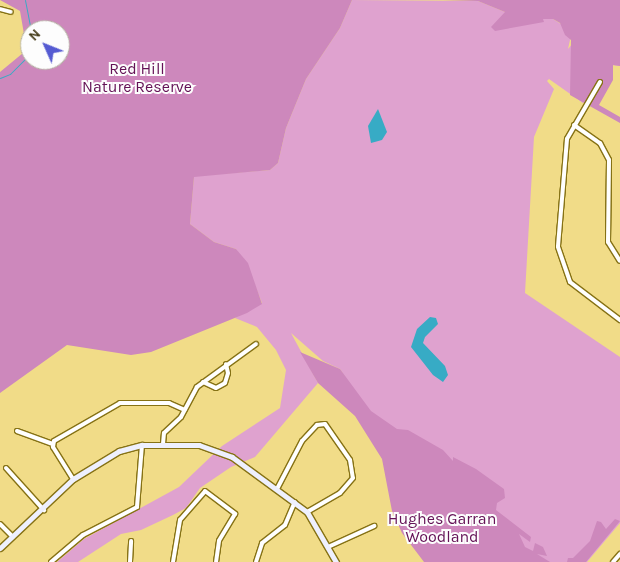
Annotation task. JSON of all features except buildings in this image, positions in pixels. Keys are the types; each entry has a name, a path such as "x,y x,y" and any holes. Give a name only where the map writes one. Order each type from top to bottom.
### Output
{"street":[{"path":"0,9 11,12"},
{"path":"600,82 567,139 563,159 559,258 570,282 580,293 620,320"},
{"path":"574,125 600,143 609,160 608,242 620,261"},
{"path":"163,444 164,433 185,410 192,393 226,364 256,344"},
{"path":"204,382 216,388 225,383 228,373 226,364"},
{"path":"52,444 120,403 169,403 185,410"},
{"path":"277,489 302,441 317,425 325,424 350,460 353,478 340,493 307,512"},
{"path":"16,431 52,444 73,479"},
{"path":"0,548 44,510 73,479 119,451 142,445 163,444 208,446 234,458 307,512 336,562"},
{"path":"51,562 84,535 137,507 142,445"},
{"path":"6,468 44,510"},
{"path":"173,562 180,520 205,491 236,514 219,541 216,562"},
{"path":"256,562 262,543 285,525 295,502"},
{"path":"0,524 13,537"},
{"path":"328,546 374,526"},
{"path":"130,562 131,541"},
{"path":"613,562 620,554"}],"shaded area":[{"path":"352,0 478,1 522,19 553,19 572,31 568,49 587,27 620,0 620,66 612,65 597,77 583,103 549,79 547,81 554,89 534,137 525,293 620,357 620,523 587,562 532,562 379,430 340,369 323,361 291,333 318,383 255,457 231,467 200,488 186,508 173,515 141,530 121,534 78,562 57,562 84,539 179,487 222,446 280,408 286,370 276,350 257,327 235,318 262,303 254,283 236,249 214,242 190,224 194,176 270,170 278,163 286,128 306,79 340,28"}],"green space":[{"name":"Red Hill Nature Reserve","path":"0,0 352,0 340,28 306,79 286,128 278,163 270,170 194,177 190,224 214,242 236,249 248,263 262,304 247,313 151,352 131,355 67,345 0,393 0,72 20,55 20,70 70,70 70,20 22,20 20,11"},
{"path":"443,0 620,0 620,66 613,65 613,80 599,105 620,117 620,123 570,95 571,40 565,35 560,23 553,19 543,19 544,22 495,31 491,27 505,12 478,1"},
{"name":"Hughes Garran Woodland","path":"300,352 340,369 371,411 397,429 408,430 443,450 453,461 453,457 476,469 504,489 505,498 497,503 496,510 531,537 530,542 519,534 525,547 533,551 535,543 543,547 547,556 537,554 550,562 424,562 402,533 392,511 382,459 355,416 318,383"},
{"path":"615,519 620,521 586,562 567,562 568,558 573,558 590,541 597,521 601,522 606,529"}],"water":[{"path":"378,109 387,132 382,140 371,143 368,126"},
{"path":"430,317 436,318 438,324 425,337 423,343 445,366 448,375 443,382 433,375 411,347 417,329"}],"waterway":[{"path":"25,0 29,20"},
{"path":"0,78 10,74 20,64"}]}
